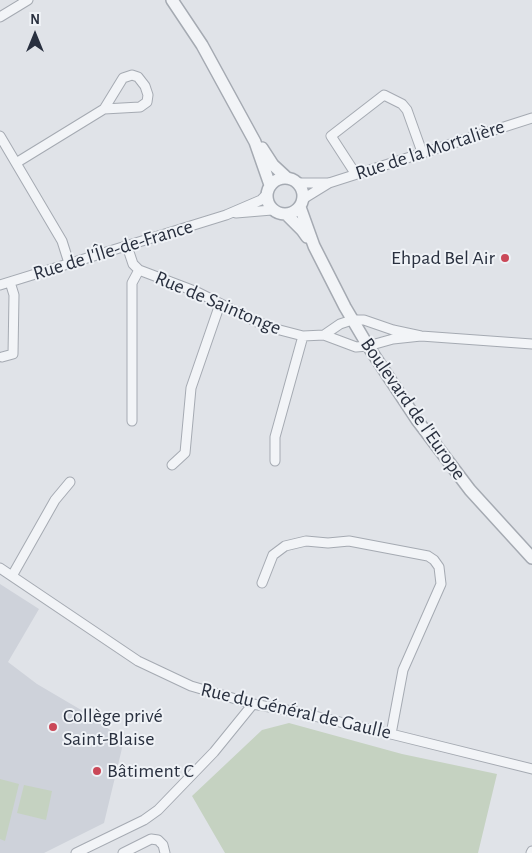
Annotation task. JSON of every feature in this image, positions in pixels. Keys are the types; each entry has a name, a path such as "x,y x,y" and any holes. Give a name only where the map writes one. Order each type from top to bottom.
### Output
{"street":[{"path":"0,17 28,0"},
{"path":"172,0 202,45 255,142 268,190 269,206 272,210 286,215 297,211 302,203 302,190 298,184 286,178 273,165 261,147 255,142"},
{"path":"16,163 104,109 123,78 132,75 138,77 148,95 147,102 140,107 104,109"},
{"path":"356,173 332,136 384,95 402,104 407,110 422,152"},
{"name":"Rue de la Mortalière","path":"302,203 329,183 356,173 532,118"},
{"path":"0,136 62,241 70,263"},
{"path":"268,190 275,181 286,178"},
{"name":"Rue de la Mortalière","path":"298,184 329,183"},
{"name":"Rue de l'Île-de-France","path":"0,285 226,214 261,200 268,190"},
{"name":"Boulevard de l'Europe","path":"302,203 314,246"},
{"name":"Rue de l'Île-de-France","path":"226,214 272,210"},
{"name":"Boulevard de l'Europe","path":"286,215 302,230 314,246 352,320 417,420 470,490 532,558"},
{"name":"Rue de Saintonge","path":"127,246 133,264 139,270 197,292 257,322 303,336 324,335 356,347 368,346"},
{"path":"132,421 132,283 139,270"},
{"path":"2,357 13,354 14,295 10,282"},
{"path":"172,465 185,453 191,388 220,304"},
{"path":"352,320 369,321 393,330 421,336 532,344"},
{"name":"Rue de Saintonge","path":"324,335 340,324 352,320"},
{"path":"274,461 275,437 303,336"},
{"path":"368,346 421,336"},
{"path":"12,576 54,500 70,482"},
{"path":"262,584 273,555 285,546 306,541 328,543 349,541 428,556 434,560 439,567 441,584 402,670 391,734"},
{"name":"Rue du Général de Gaulle","path":"0,568 138,661 191,686 253,704 297,712 532,769"},
{"path":"76,853 144,820 158,810 214,752 253,704"},
{"path":"123,853 151,839 158,840 163,845 165,853"}],"shaded area":[{"name":"Collège privé Saint-Blaise","path":"0,584 39,609 8,662 37,684 88,714 124,740 104,823 44,853 0,853"}],"green space":[{"path":"289,723 402,754 497,774 478,853 225,853 192,796 262,730"},
{"path":"0,779 19,784 5,841 0,839"},
{"path":"24,785 52,791 46,820 17,813"}],"place":[{"name":"Ehpad Bel Air","path":"505,258"},
{"name":"Collège privé Saint-Blaise","path":"53,727"},
{"name":"Bâtiment C","path":"97,771"}]}
